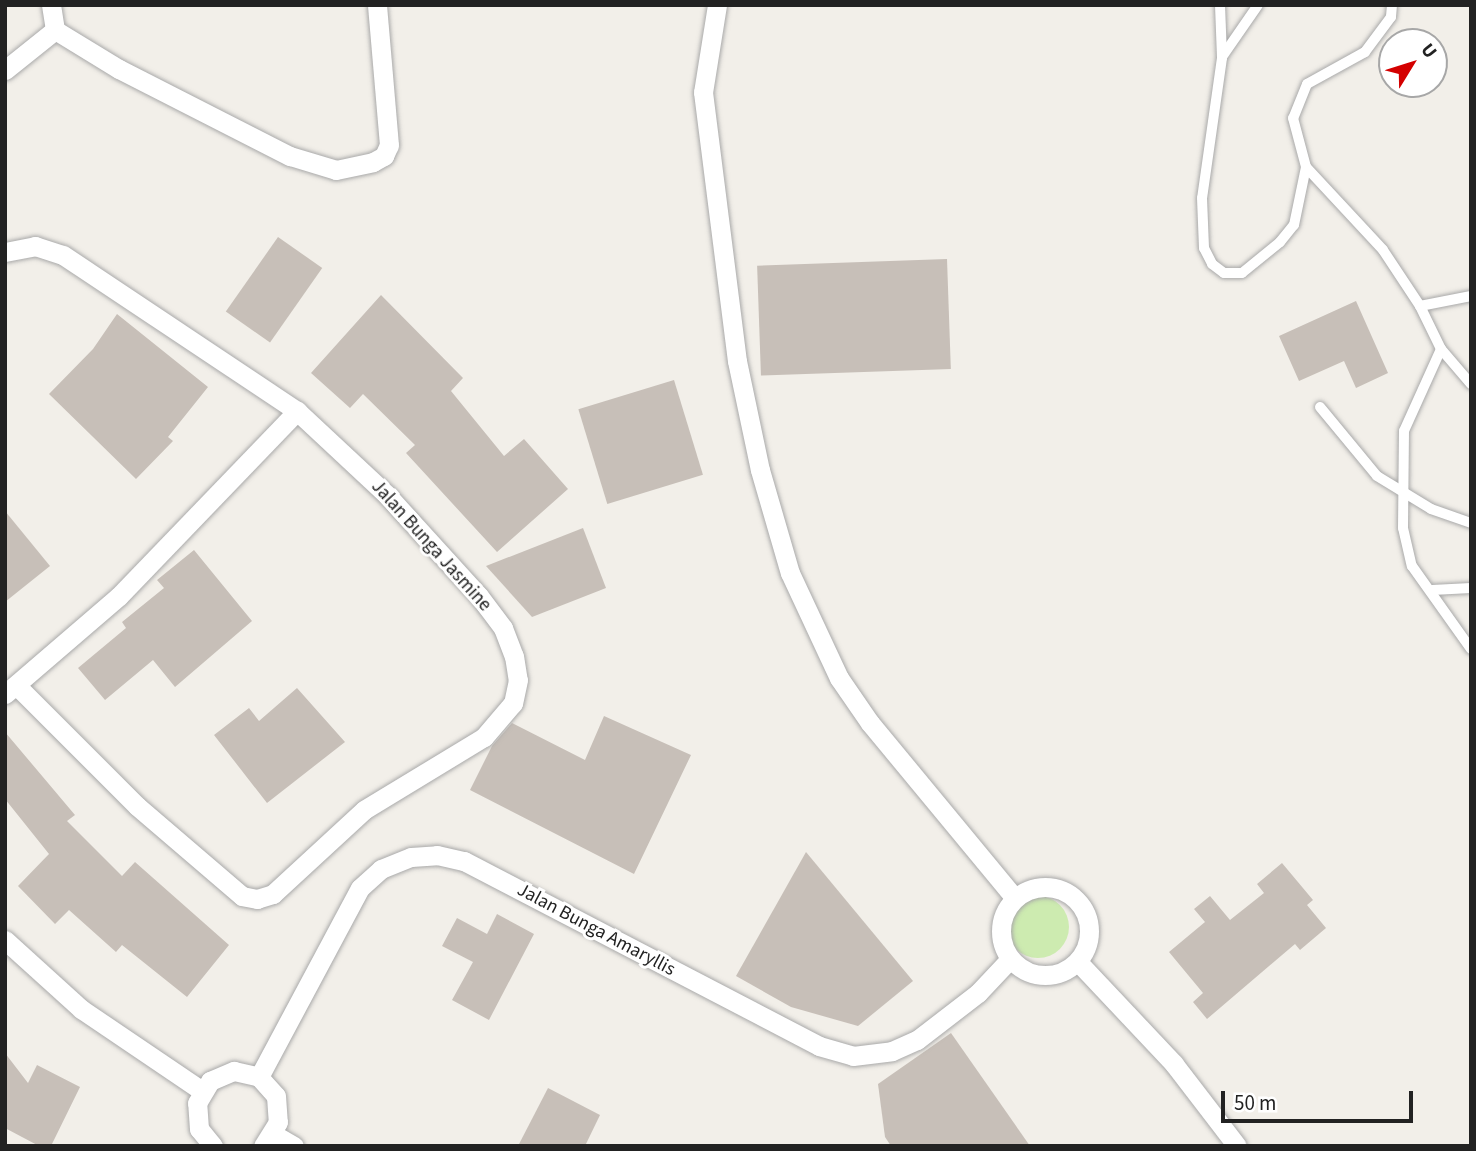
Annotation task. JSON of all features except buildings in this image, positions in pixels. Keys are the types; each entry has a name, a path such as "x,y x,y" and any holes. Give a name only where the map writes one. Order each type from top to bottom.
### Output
{"street":[{"path":"51,5 55,30 119,69 290,156 336,170 373,162 384,156 389,145 377,5"},
{"path":"717,5 703,92 737,361 760,470 790,573 810,623 846,689 1015,898"},
{"path":"5,70 55,30"},
{"name":"Jalan Bunga Jasmine","path":"5,252 35,246 63,256 297,411 388,496 503,628 514,656 518,680 513,703 503,719 484,737 364,810 273,894 257,899 242,896 137,806 11,690"},
{"path":"11,690 120,596 297,411"},
{"name":"Jalan Bunga Amaryllis","path":"259,1077 360,888 381,869 411,857 437,855 464,861 819,1046 853,1056 892,1051 916,1040 978,993 1010,959"},
{"path":"1037,887 1072,896 1087,916 1089,928 1085,952 1078,962 1068,970 1044,976 1031,974 1010,959 1000,934 1007,908 1015,898 1037,887"},
{"path":"5,940 81,1009 202,1091"},
{"path":"1078,962 1174,1064 1237,1146"},
{"path":"214,1146 196,1116 202,1091 221,1074 247,1072 269,1085 279,1109 268,1140 294,1146"}],"lane":[{"path":"1220,5 1222,58 1202,198 1205,248 1212,264 1224,273 1242,273 1280,242 1294,225 1306,167 1293,118 1296,102 1307,84 1325,71 1365,52 1391,17 1392,5"},
{"path":"1222,58 1258,5"},
{"path":"1306,167 1383,250 1420,306 1441,349 1471,384"},
{"path":"1420,306 1471,296"},
{"path":"1441,349 1404,431 1406,551 1420,579 1432,590 1471,649"},
{"path":"1320,407 1377,476 1403,494 1456,521 1471,523"},
{"path":"1432,590 1471,588"}],"green space":[{"path":"1038,896 1060,905 1069,927 1060,949 1038,958 1016,949 1007,927 1016,905"}]}
